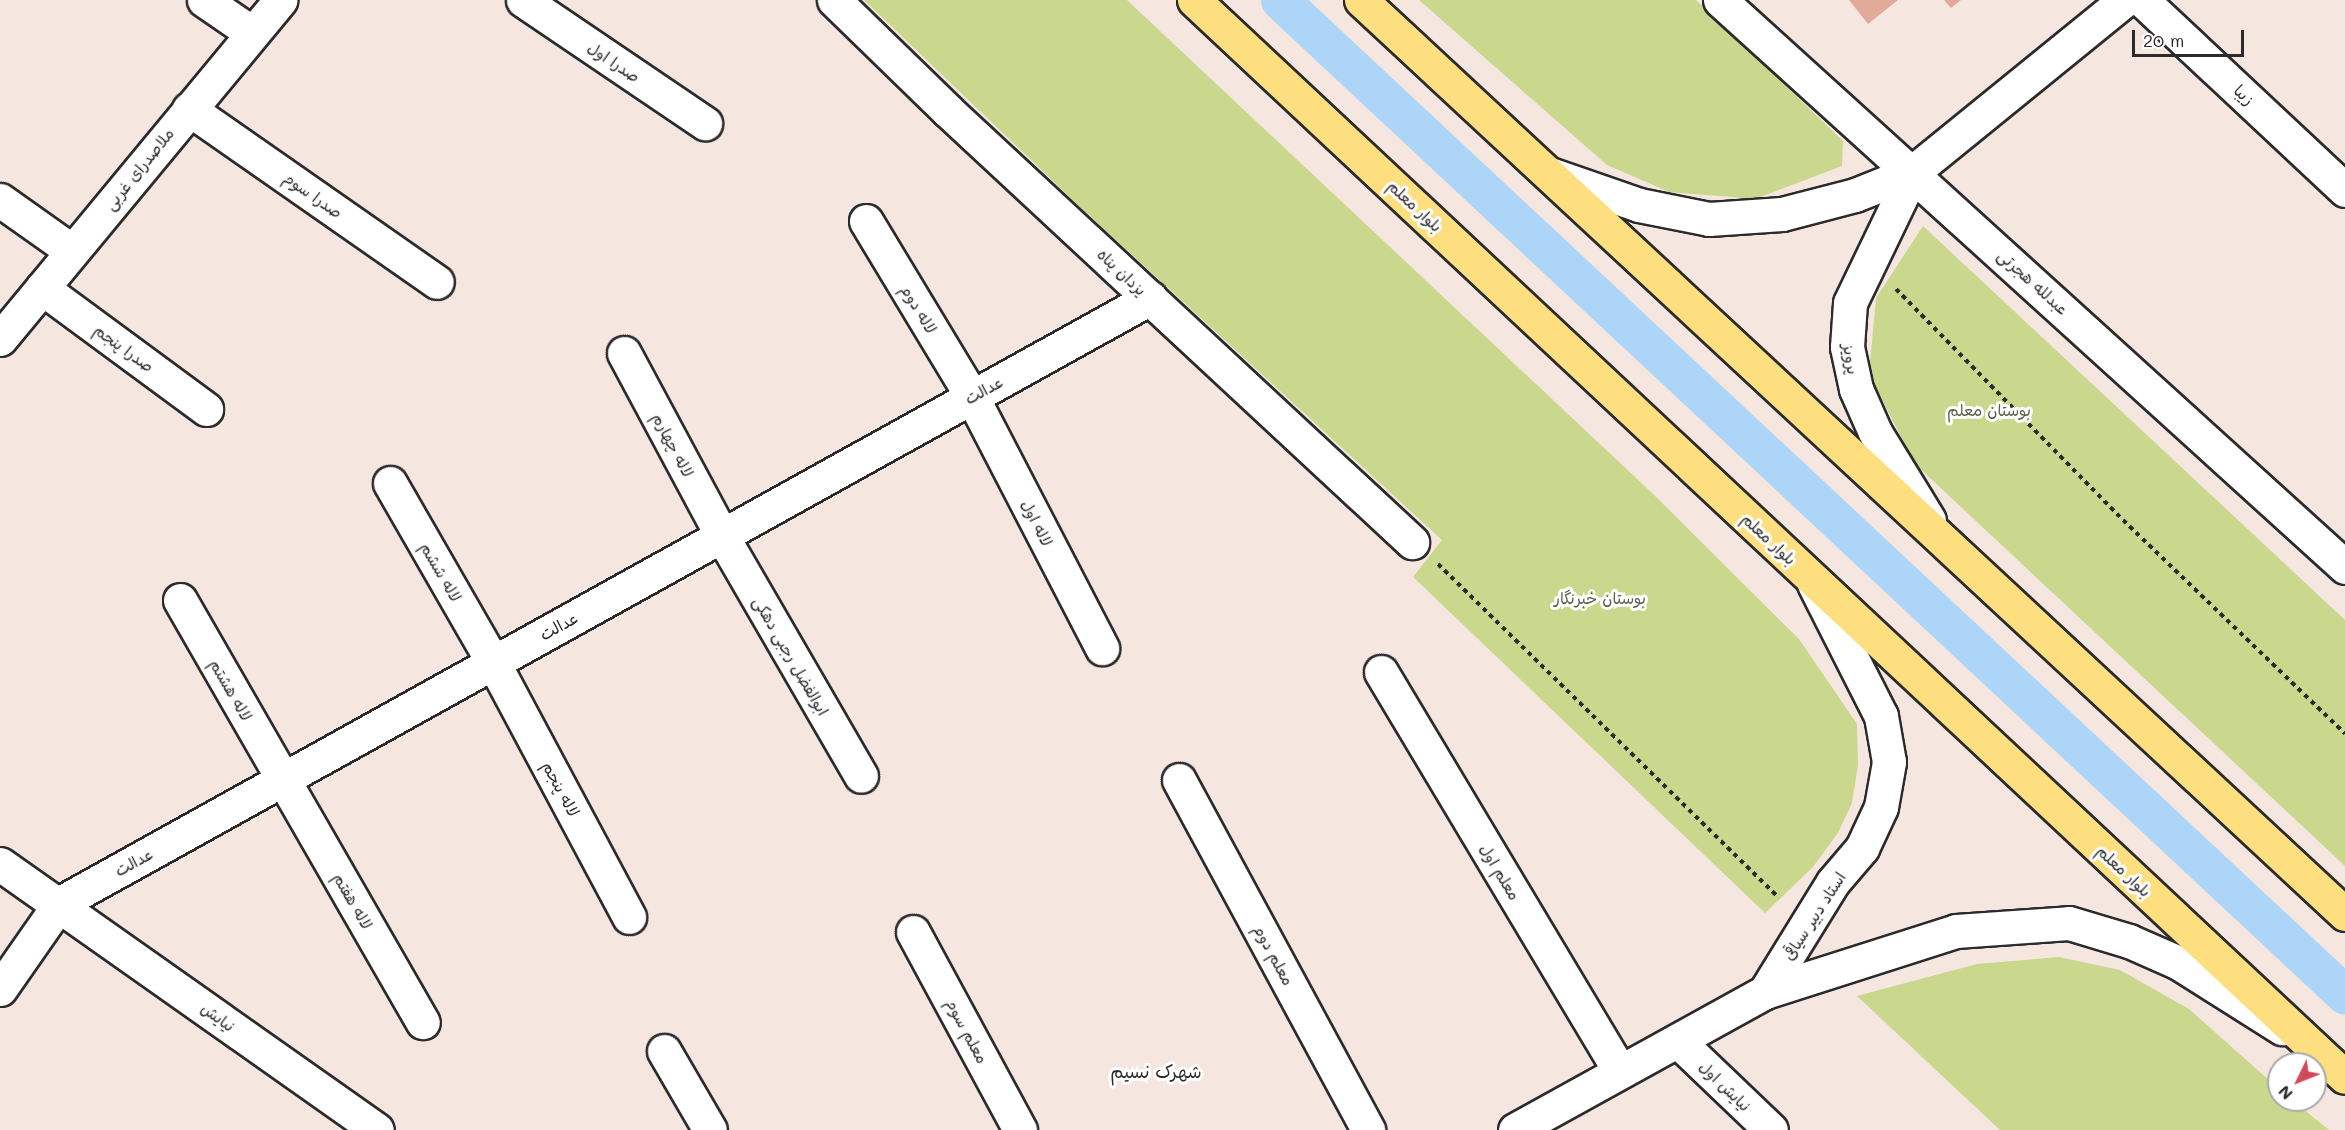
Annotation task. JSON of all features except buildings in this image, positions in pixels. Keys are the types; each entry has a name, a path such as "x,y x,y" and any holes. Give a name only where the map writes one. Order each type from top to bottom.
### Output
{"main road":[{"name":"بلوار معلم","path":"1194,0 2345,1077"},
{"path":"1361,0 2345,914"}],"street":[{"path":"204,0 252,33"},
{"name":"ملاصدرای غربی","path":"0,339 280,0"},
{"name":"صدرا اول","path":"523,0 705,123"},
{"name":"یزدان پناه","path":"834,0 1149,298 1412,542"},
{"name":"عبدلله هجرتی","path":"1720,0 1913,172 2345,567"},
{"name":"پرویز","path":"1550,174 1639,206 1708,219 1782,214 1855,195 1913,172 2125,0"},
{"name":"زیبا","path":"2142,0 2345,190"},
{"name":"صدرا سوم","path":"189,109 437,282"},
{"name":"پرویز","path":"1913,172 1868,260 1850,303 1847,347 1856,389 1902,479 1941,538"},
{"path":"0,200 72,251"},
{"name":"لاله دوم","path":"866,221 972,397"},
{"name":"صدرا پنجم","path":"42,288 206,409"},
{"name":"عدالت","path":"0,989 60,903 1149,298"},
{"name":"لاله چهارم","path":"624,353 722,536"},
{"name":"لاله اول","path":"972,397 1102,648"},
{"name":"لاله ششم","path":"390,483 493,662"},
{"name":"ابوالفضل رجبی دهکی","path":"722,536 861,776"},
{"name":"استاد دبیر سیاقی","path":"1515,1130 1620,1071 1679,1042 1765,992 1833,882 1862,848 1881,807 1889,762 1881,716 1810,578"},
{"name":"لاله هشتم","path":"180,600 283,780"},
{"name":"لاله پنجم","path":"493,662 628,917"},
{"name":"معلم اول","path":"1381,672 1620,1071"},
{"name":"لاله هفتم","path":"283,780 423,1022"},
{"name":"معلم دوم","path":"1179,780 1368,1130"},
{"name":"نيايش","path":"0,864 60,903 376,1130"},
{"path":"1765,992 1956,931 2069,923 2129,941 2179,963 2308,1043"},
{"name":"معلم سوم","path":"913,932 1020,1130"},
{"name":"نیایش اول","path":"1679,1042 1771,1130"},
{"path":"664,1051 710,1130"}],"path":[{"path":"1868,260 2123,520 2345,734"},
{"path":"1412,542 1779,898"}],"green space":[{"name":"بوستان خبرنگار","path":"864,0 1127,0 1651,492 1799,639 1857,724 1858,765 1852,803 1838,833 1813,867 1765,913 1413,577 1442,540 1078,205"},
{"path":"1419,0 1696,0 1843,141 1842,166 1755,199 1669,192 1607,165"},
{"name":"بوستان معلم","path":"1923,226 2345,620 2345,866 1915,464 1869,374 1876,298"},
{"path":"2059,957 2120,970 2189,1009 2267,1078 2267,1112 2307,1112 2329,1130 2000,1130 1857,996 1977,964"}],"waterway":[{"path":"1280,0 2345,995"}],"district":[{"name":"شهرک نسیم","path":"1156,1071"}]}
